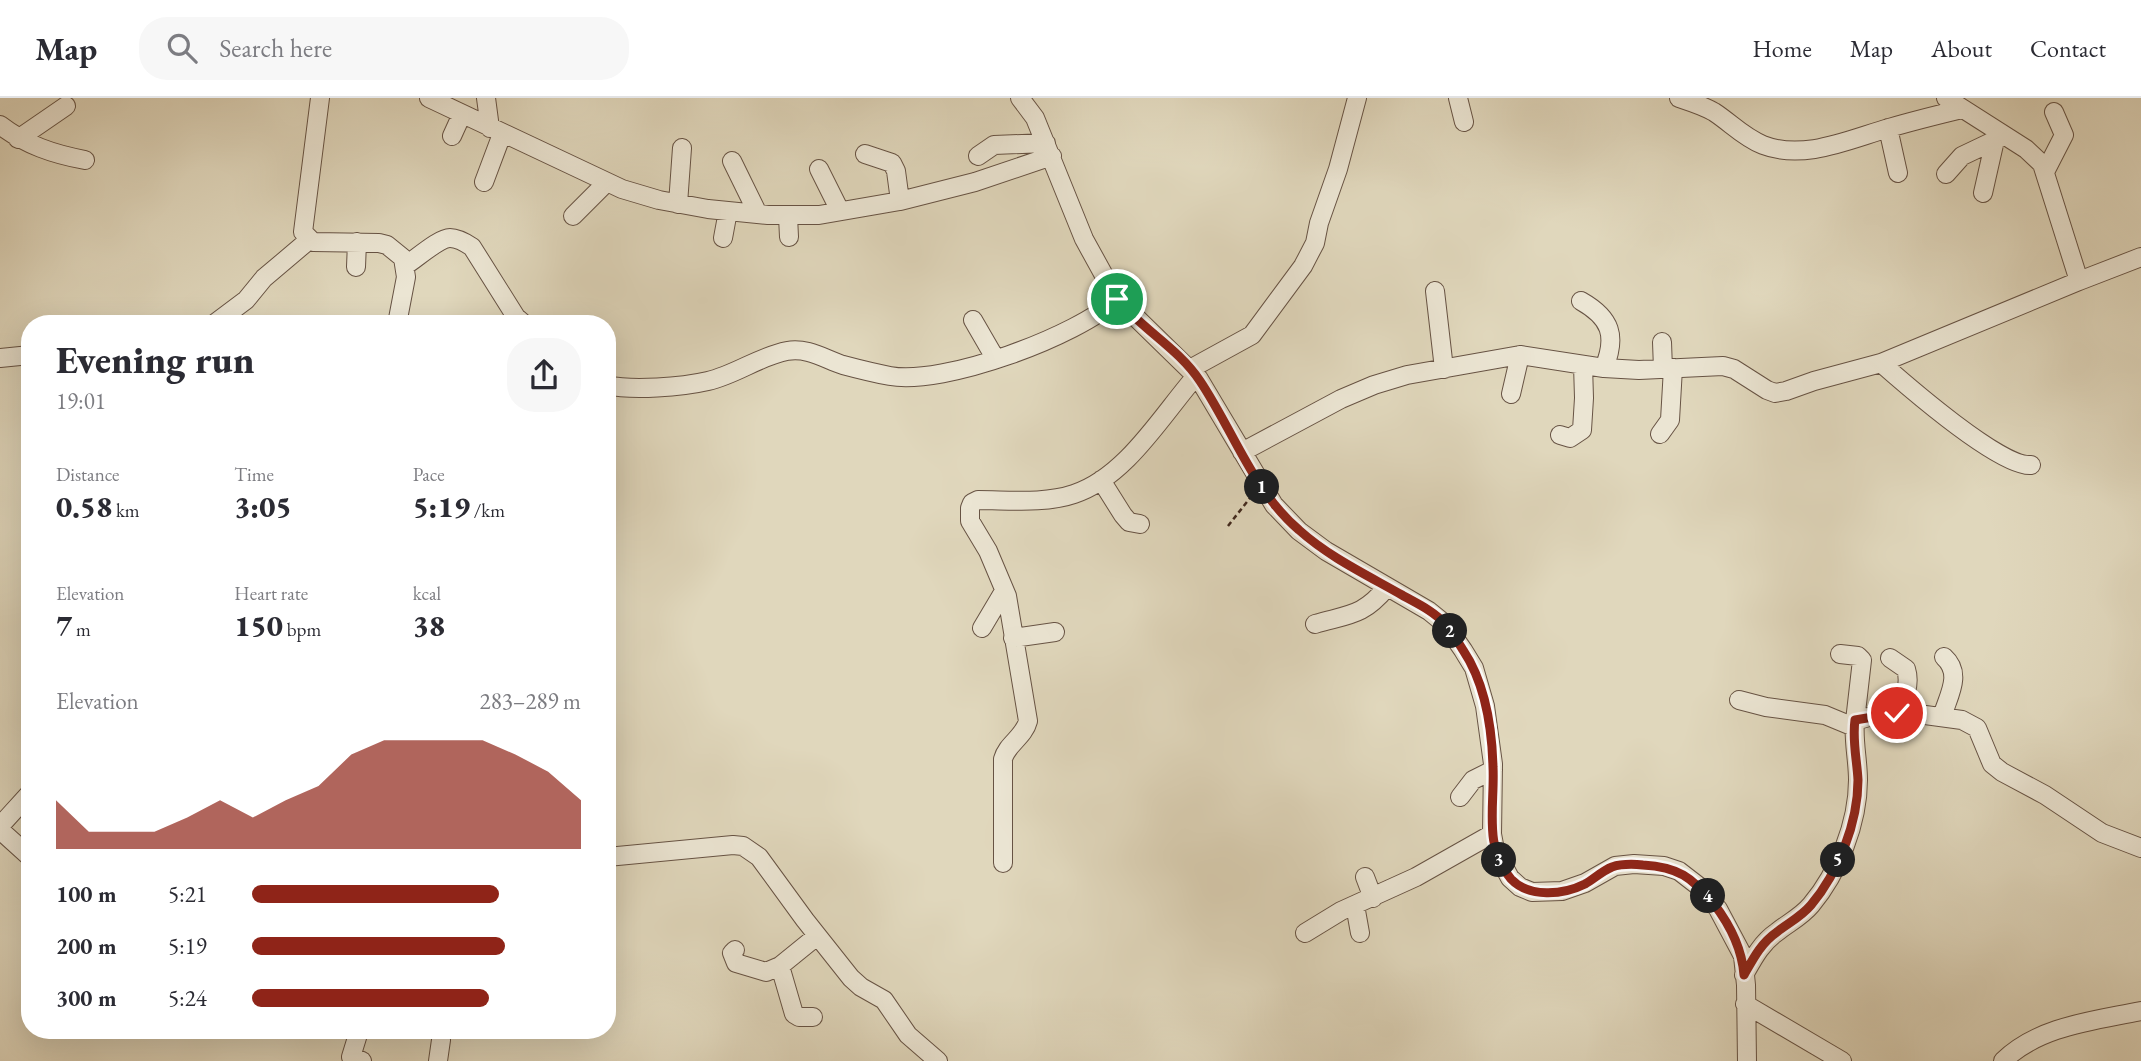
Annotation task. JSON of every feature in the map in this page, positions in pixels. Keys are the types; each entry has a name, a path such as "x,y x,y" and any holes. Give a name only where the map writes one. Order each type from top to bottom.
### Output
{"street":[{"path":"309,240 303,232 303,223 320,98"},
{"path":"429,98 622,190 678,204 758,214 788,216 900,201 975,182 1049,150"},
{"path":"484,182 496,131 486,98"},
{"path":"1020,98 1035,118 1084,239 1117,299 1193,373 1274,505 1299,531 1326,551 1429,611 1445,624 1474,668 1485,706 1493,769 1492,834 1498,857 1510,878 1520,887 1539,892 1575,888 1615,866 1634,864 1664,866 1679,871 1702,888 1718,909 1742,956 1747,1061"},
{"path":"1003,863 1003,759 1006,750 1024,731 1028,721 1004,591 988,551 970,521 968,514 972,503 978,500 1021,500 1073,495 1101,480 1142,445 1193,373 1252,335 1303,266 1314,243 1357,98"},
{"path":"1458,98 1464,122"},
{"path":"1679,98 1713,111 1736,131 1766,146 1813,149 1962,109"},
{"path":"1946,98 1999,138 2035,156 2045,172 2079,281"},
{"path":"19,139 66,106"},
{"path":"2045,172 2064,135 2054,111"},
{"path":"452,136 462,114"},
{"path":"0,125 19,139 40,148 85,160"},
{"path":"1888,128 1898,173"},
{"path":"1946,174 1962,156 1999,138"},
{"path":"1983,193 1999,138"},
{"path":"978,156 994,145 1049,150"},
{"path":"678,204 682,148"},
{"path":"865,154 892,163 895,167 900,201"},
{"path":"732,161 758,214"},
{"path":"819,169 840,211"},
{"path":"573,216 606,183"},
{"path":"723,239 728,211"},
{"path":"788,216 789,237"},
{"path":"406,265 442,240 451,238 463,241 472,247 515,315"},
{"path":"226,315 246,300 264,278 309,240 387,245 403,257 406,277 399,315"},
{"path":"356,267 358,242"},
{"path":"1242,452 1307,416 1374,385 1407,375 1520,355 1604,368 1723,366 1734,369 1775,393 1881,363 2141,257"},
{"path":"1435,291 1444,369"},
{"path":"616,387 626,389 708,381 788,351 806,351 841,364 893,377 936,376 1065,332 1096,316 1117,299"},
{"path":"1581,300 1600,311 1606,322 1611,353 1604,368"},
{"path":"973,320 995,358"},
{"path":"1660,434 1670,420 1668,368 1662,342"},
{"path":"1511,394 1520,355"},
{"path":"0,358 21,356"},
{"path":"1881,363 1927,402 1978,439 2022,466 2031,465"},
{"path":"1560,435 1570,438 1582,430 1583,365"},
{"path":"1101,480 1122,515 1129,522 1140,524"},
{"path":"1315,624 1363,611 1374,604 1387,587"},
{"path":"982,628 1004,591"},
{"path":"1013,638 1055,632"},
{"path":"1744,975 1757,952 1768,940 1799,917 1818,897 1840,857 1848,835 1857,794 1854,724 1861,660 1858,656 1840,654"},
{"path":"1942,717 1955,674 1952,664 1944,657"},
{"path":"1891,659 1906,669 1909,676 1906,693 1897,713"},
{"path":"1739,700 1766,707 1825,715 1854,724 1897,713 1962,720 1976,729 1992,764 2002,772 2045,795 2102,833 2141,848"},
{"path":"1461,797 1473,780 1493,769"},
{"path":"21,804 0,828 21,848"},
{"path":"1305,933 1322,921 1416,877 1492,834"},
{"path":"616,856 743,846 769,868 817,936 851,978 884,1000 908,1035 938,1061"},
{"path":"1365,877 1373,898"},
{"path":"1355,905 1360,933"},
{"path":"734,950 732,953 736,963 766,972 780,966 817,936"},
{"path":"780,966 794,1014 799,1017 813,1017"},
{"path":"1745,1004 1842,1061"},
{"path":"2003,1061 2017,1047 2035,1037 2081,1023 2141,1011"},
{"path":"354,1060 358,1039"},
{"path":"438,1061 440,1040"}],"path":[{"path":"1228,526 1260,485"}],"route":[{"path":"1117,299 1199,379 1260,485 1286,519 1326,551 1429,611 1445,624 1463,650 1474,668 1485,706 1493,764 1492,834 1495,850 1510,878 1520,887 1532,891 1562,891 1575,888 1615,866 1634,864 1664,866 1679,871 1702,888 1718,909 1738,944 1744,975 1757,952 1768,940 1799,917 1818,897 1840,857 1855,806 1858,782 1855,720 1897,713"}]}
